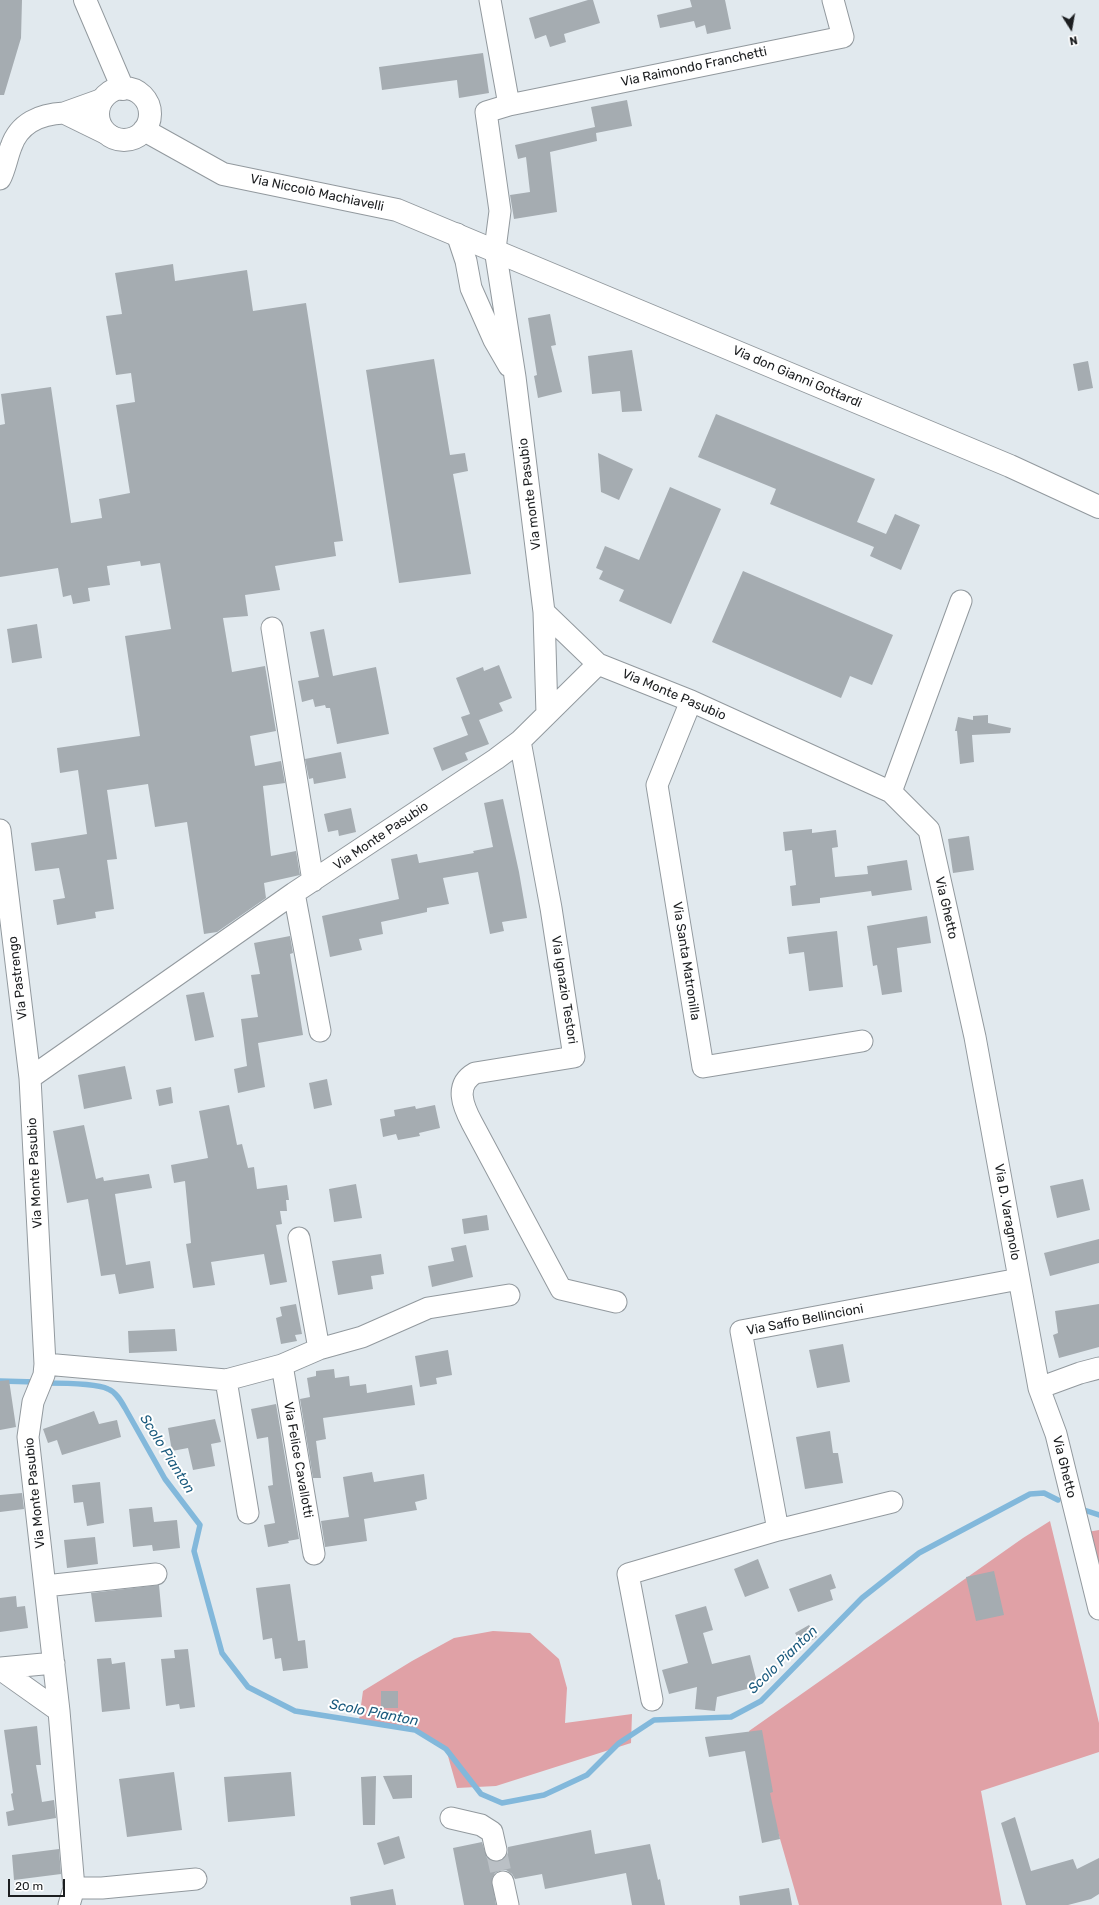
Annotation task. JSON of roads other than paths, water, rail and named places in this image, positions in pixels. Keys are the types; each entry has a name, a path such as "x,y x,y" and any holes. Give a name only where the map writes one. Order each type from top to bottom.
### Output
{"main road":[{"path":"85,0 124,88"},
{"path":"124,88 131,90 144,99 148,106 149,114 144,130 131,139 123,140 111,136 102,128 98,113 103,99 109,93 124,88"},
{"name":"Via Niccolò Machiavelli","path":"144,130 223,174 397,210 495,249"},
{"name":"Via don Gianni Gottardi","path":"495,249 1010,466 1099,507"}],"street":[{"path":"490,0 508,106"},
{"name":"Via Raimondo Franchetti","path":"495,249 500,211 486,112 508,106 842,37 833,0"},
{"path":"0,179 11,145 26,125 36,118 48,114 64,113 103,99"},
{"path":"64,113 111,136"},
{"name":"Via monte Pasubio","path":"457,234 466,260 471,288 494,340 515,377"},
{"name":"Via monte Pasubio","path":"495,249 515,377 544,612 547,714"},
{"path":"891,792 961,601"},
{"path":"544,612 598,664"},
{"path":"272,628 313,881"},
{"name":"Via Monte Pasubio","path":"196,1879 102,1888 71,1897 59,1711 28,1437 33,1402 45,1369 30,1078 294,893 470,777 520,740 598,664 691,701 891,792"},
{"name":"Via Santa Matronilla","path":"691,701 657,785 703,1067 862,1041"},
{"name":"Via Ignazio Testori","path":"520,740 551,908 574,1056 475,1073 469,1076 462,1087 463,1102 472,1123 561,1289 616,1302"},
{"name":"Via Ghetto","path":"891,792 929,830 975,1037"},
{"name":"Via Pastrengo","path":"0,830 30,1078"},
{"path":"294,893 320,1031"},
{"name":"Via D. Varagnolo","path":"975,1037 1039,1388"},
{"path":"299,1238 319,1349"},
{"name":"Via Saffo Bellincioni","path":"778,1530 741,1331 1019,1279"},
{"path":"45,1369 226,1380 282,1365 319,1349 362,1337 428,1308 509,1296"},
{"name":"Via Felice Cavallotti","path":"282,1365 314,1554"},
{"path":"1039,1388 1080,1373 1099,1368"},
{"path":"226,1380 248,1513"},
{"name":"Via Ghetto","path":"1039,1388 1056,1434 1099,1609"},
{"path":"652,1700 628,1574 778,1530 892,1502"},
{"path":"45,1586 156,1574"},
{"path":"0,1668 54,1663"},
{"path":"0,1668 59,1711"},
{"path":"451,1818 481,1825 492,1832 496,1850"},
{"path":"503,1882 508,1905"}],"waterway":[{"name":"Scolo Pianton","path":"0,1381 36,1382"},
{"name":"Scolo Pianton","path":"45,1383 78,1384 102,1387 116,1394 165,1479 200,1525 194,1551 222,1653 248,1687 295,1711 415,1730 446,1749 481,1794 502,1803 544,1795 587,1775 619,1743 654,1720 731,1717 761,1701 862,1598 919,1553 1030,1494 1044,1493 1058,1500"},
{"name":"Scolo Pianton","path":"1084,1510 1099,1515"}],"tunnel":[{"path":"496,1850 503,1882"}]}
